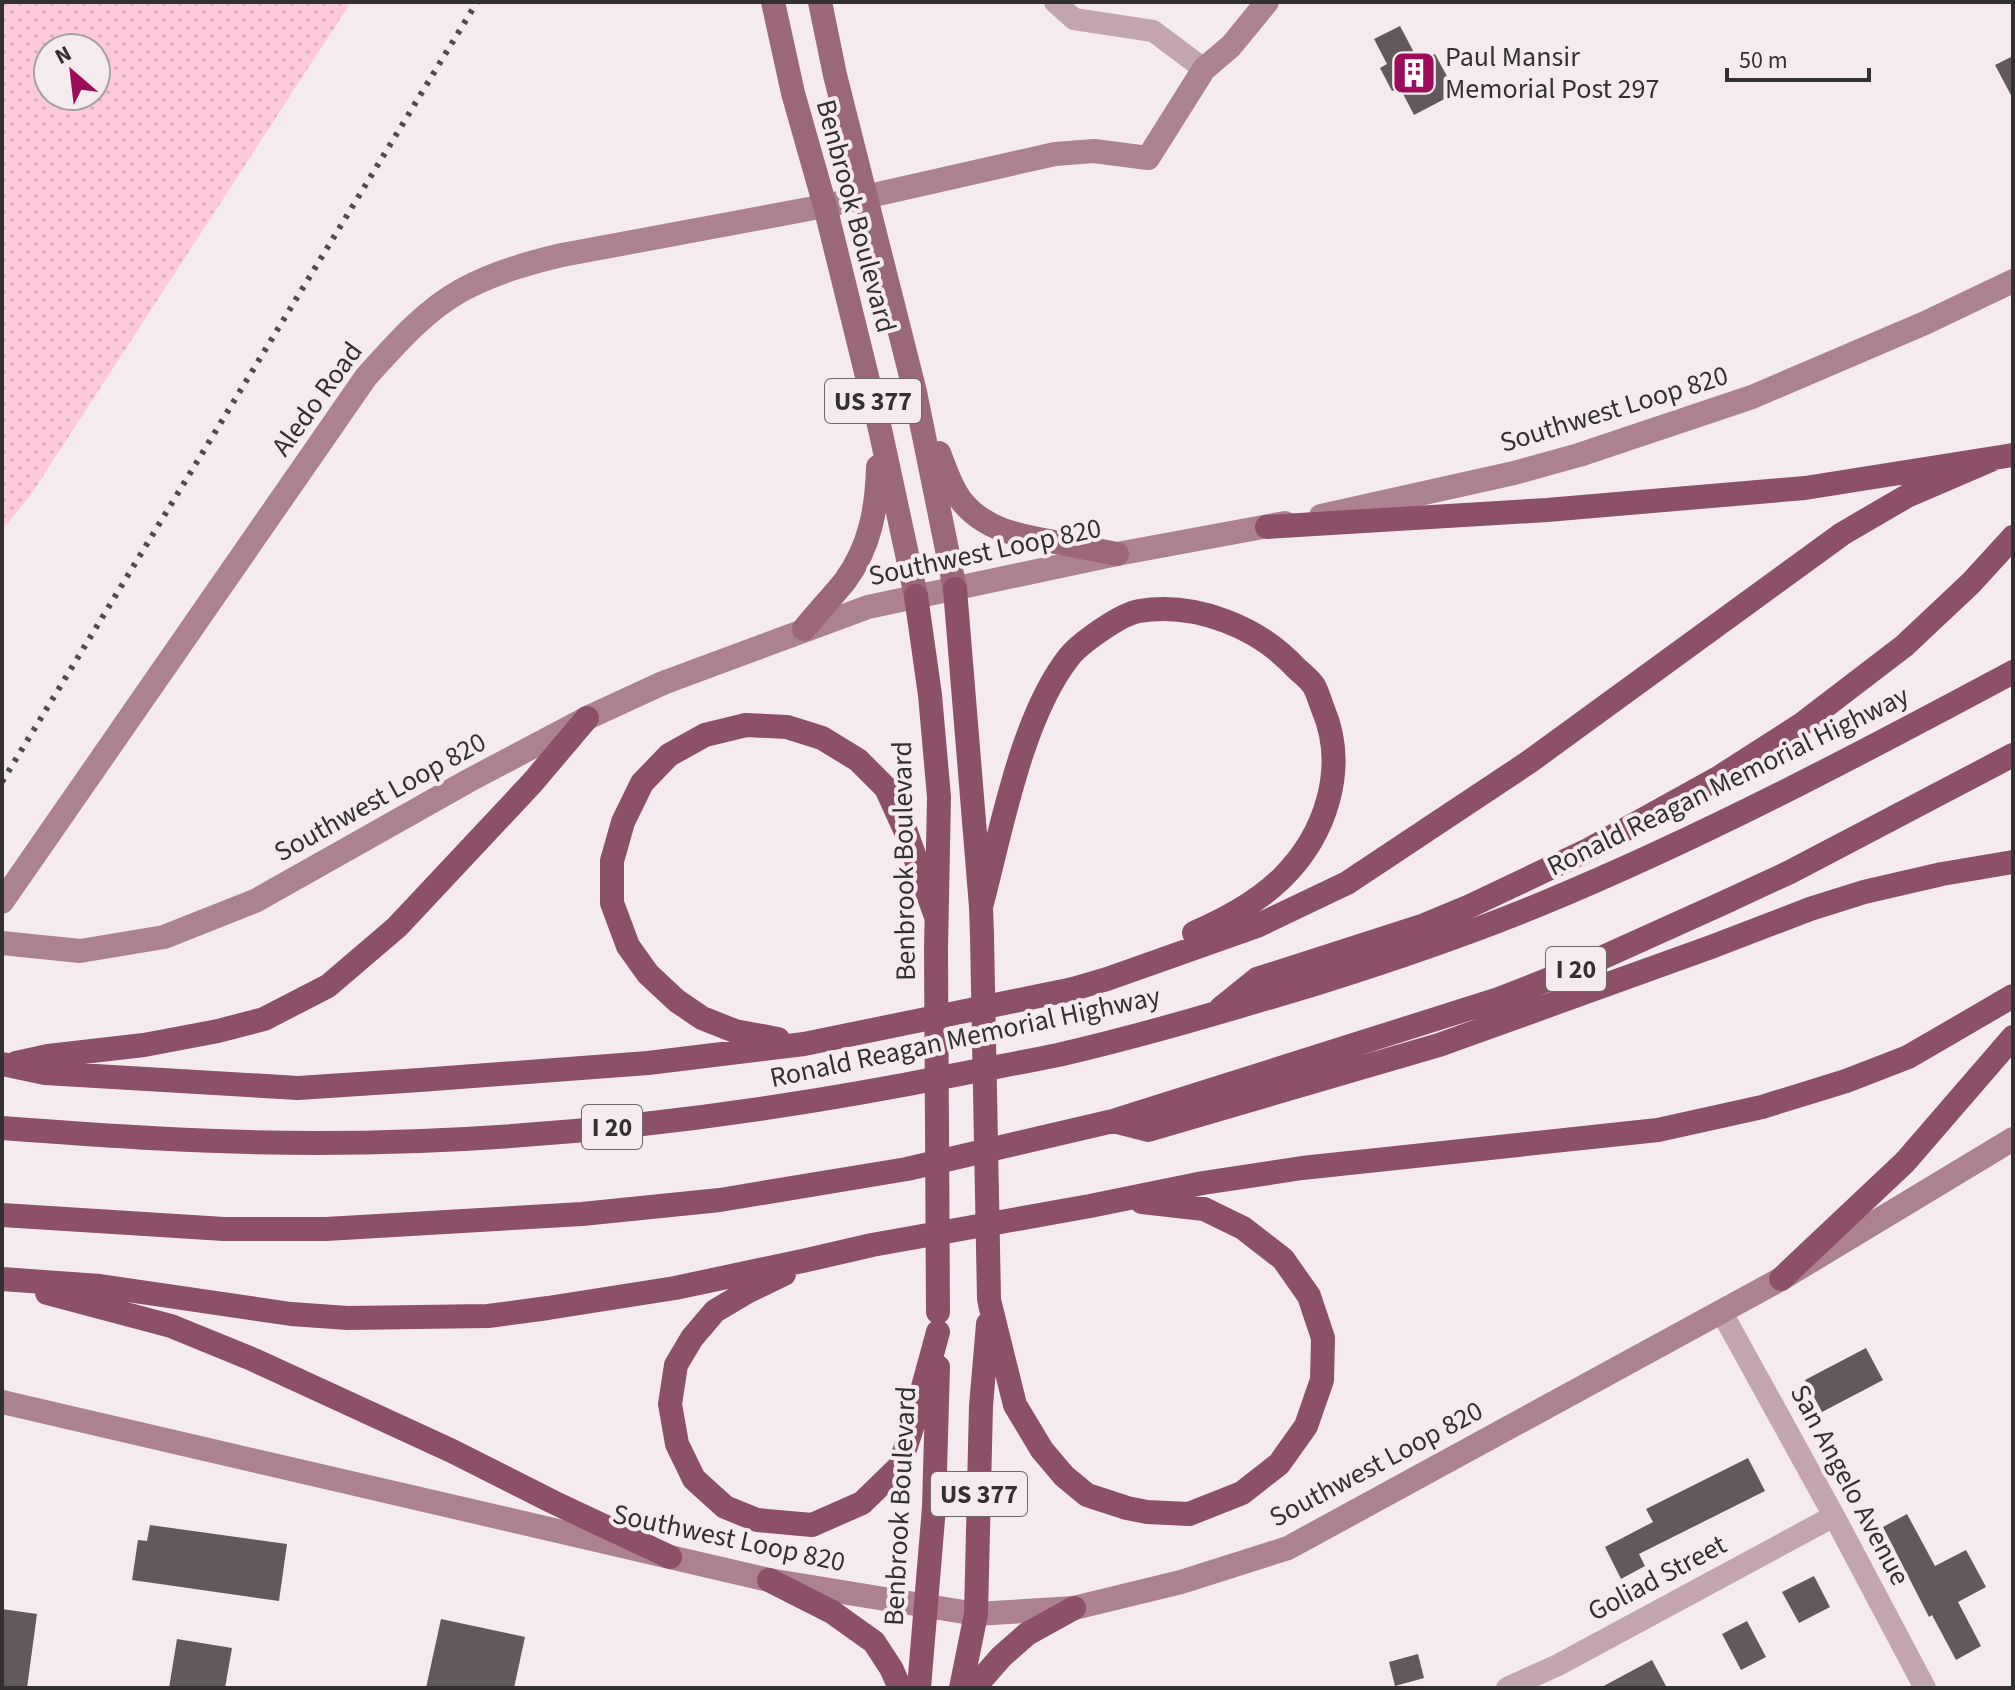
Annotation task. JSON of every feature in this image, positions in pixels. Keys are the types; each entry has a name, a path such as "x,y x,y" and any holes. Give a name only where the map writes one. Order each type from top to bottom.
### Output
{"highway":[{"path":"1267,527 1547,510 1805,488 2003,457"},
{"path":"5,1064 45,1073 298,1088 648,1063 804,1044 1058,993 1107,979 1257,926 1347,883 1529,762 1842,534 1907,496 2003,457"},
{"path":"1211,1016 1257,979 1422,926 1470,906 1588,850 1718,778 1802,724 1904,646 1971,583 2013,537"},
{"name":"Benbrook Boulevard","path":"955,589 981,907 989,1302 981,1406 976,1614 961,1688"},
{"name":"Benbrook Boulevard","path":"916,596 930,695 939,797 935,914 938,1322 934,1507 919,1688"},
{"path":"981,907 1029,735 1048,691 1071,655 1108,625 1136,611 1172,609 1220,618 1250,632 1286,656 1314,686 1329,724 1335,759 1322,820 1304,853 1279,881 1233,915 1143,955 1107,979"},
{"name":"Ronald Reagan Memorial Highway","path":"2,1128 189,1140 318,1143 460,1139 664,1123 748,1112 1057,1055 1211,1016 1409,955 1565,894 1757,807 2013,672"},
{"path":"5,1064 144,1045 218,1031 264,1019 328,986 397,927 532,783 587,718"},
{"path":"804,1044 735,1031 702,1018 677,1001 648,974 628,946 612,903 612,861 623,822 642,783 669,755 705,735 746,725 787,727 822,738 858,760 886,788 906,832 935,914"},
{"name":"I 20","path":"2,1215 224,1229 326,1229 582,1214 720,1200 907,1169 1113,1121 1499,999 1590,963 1790,872 2013,755"},
{"path":"1113,1121 1148,1130 1439,1045 1864,892 2013,862"},
{"path":"2,1280 100,1286 291,1314 348,1318 488,1316 675,1288 872,1245 1203,1183 1302,1168 1658,1130 1747,1110 1846,1081 1908,1057 2013,996"},
{"path":"1781,1279 1905,1162 2013,1037"},
{"path":"989,1302 1015,1405 1042,1450 1064,1476 1087,1495 1147,1512 1189,1514 1242,1493 1279,1464 1306,1426 1322,1380 1323,1338 1309,1296 1283,1259 1243,1228 1204,1209 1124,1199"},
{"path":"807,1260 715,1311 692,1338 676,1365 670,1404 677,1444 694,1479 725,1507 757,1520 812,1525 862,1503 899,1467 938,1322"},
{"path":"2,1280 185,1331 438,1445 670,1557"},
{"path":"769,1580 832,1612 874,1642 900,1688"},
{"path":"974,1688 1001,1657 1027,1634 1074,1608"}],"main road":[{"name":"Benbrook Boulevard","path":"773,2 793,93 825,206 880,429 916,596"},
{"name":"Benbrook Boulevard","path":"820,2 835,75 915,392 955,589"},
{"path":"915,392 951,484 983,521 1015,535 1117,554"},
{"path":"804,629 847,577 864,546 877,502 880,429"}],"street":[{"path":"1055,2 1074,19 1153,31 1204,69 1231,46 1267,2"},
{"name":"Aledo Road","path":"2,902 366,377 425,315 461,290 521,265 577,252 825,206 1055,154 1094,151 1148,158 1204,69"},
{"name":"Southwest Loop 820","path":"2,943 80,951 164,937 255,901 587,718 663,683 868,607 1117,554 1387,502 1579,455 1752,397 1925,323 2013,281"},
{"name":"Southwest Loop 820","path":"2,1402 769,1580 976,1614 1074,1608 1181,1582 1288,1548 1781,1279 2013,1139"},
{"name":"San Angelo Avenue","path":"1721,1311 1925,1688"},
{"name":"Goliad Street","path":"1507,1688 1531,1683 1558,1665 1834,1516"}],"shaded area":[{"path":"2,2 351,2 30,496 2,530"}],"building":[{"name":"Paul Mansir Memorial Post 297","path":"1400,26 1419,62 1435,54 1456,93 1414,115 1400,88 1392,91 1380,68 1387,64 1374,39"},
{"path":"2013,56 2013,99 1995,65"},
{"path":"1866,1348 1883,1380 1822,1412 1805,1380"},
{"path":"1748,1458 1765,1491 1639,1554 1645,1566 1621,1579 1605,1547 1653,1522 1646,1509"},
{"path":"1907,1514 1935,1566 1966,1550 1986,1587 1958,1602 1981,1646 1956,1660 1932,1615 1929,1617 1883,1527"},
{"path":"150,1525 287,1544 279,1601 132,1580 138,1540 147,1541"},
{"path":"1814,1576 1830,1607 1799,1623 1782,1592"},
{"path":"2,1609 37,1614 27,1688 2,1688"},
{"path":"441,1619 525,1637 514,1688 426,1688"},
{"path":"1747,1621 1766,1657 1741,1670 1722,1634"},
{"path":"177,1639 232,1648 225,1688 169,1688"},
{"path":"1418,1654 1424,1678 1395,1686 1389,1662"},
{"path":"1652,1660 1667,1688 1600,1688"}],"railway":[{"path":"2,782 477,2"}],"place":[{"name":"Paul Mansir Memorial Post 297","path":"1414,73"}]}
